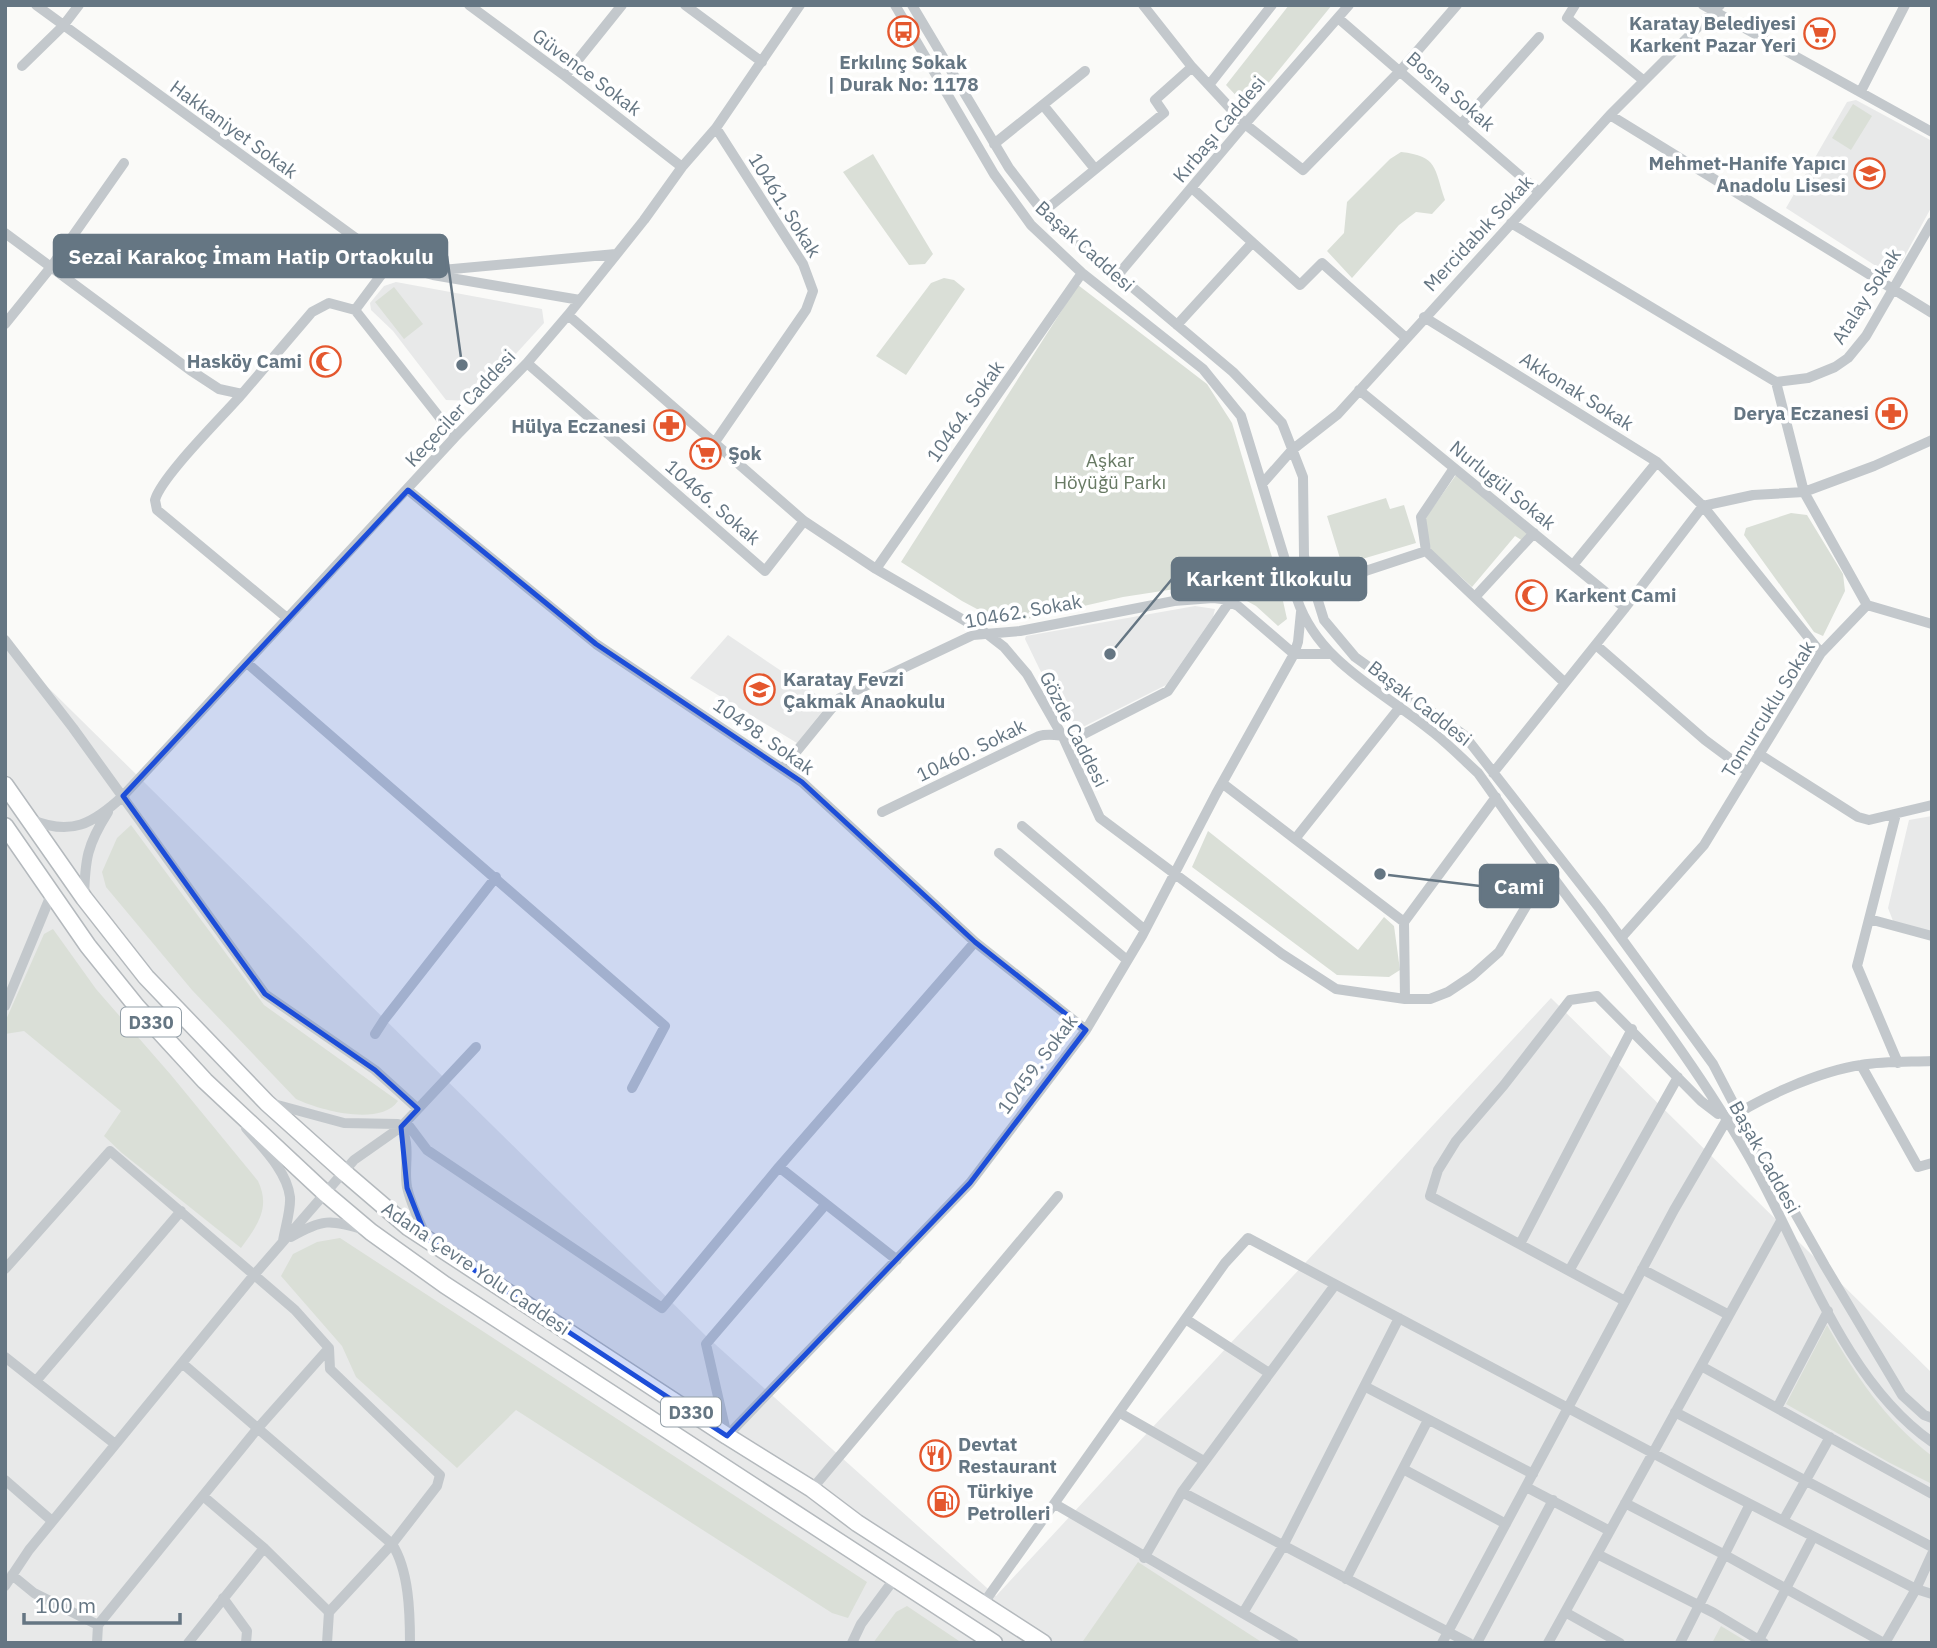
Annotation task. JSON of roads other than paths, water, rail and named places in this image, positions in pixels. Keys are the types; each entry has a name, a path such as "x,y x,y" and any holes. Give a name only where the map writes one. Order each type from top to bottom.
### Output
{"highway":[{"name":"Adana Çevre Yolu Caddesi","path":"5,785 84,898 146,976 267,1103 408,1227 812,1489 857,1523 1043,1643"},
{"name":"Adana Çevre Yolu Caddesi","path":"5,826 33,863 51,895 136,1007 205,1081 326,1194 371,1232 457,1293 994,1643"}],"street":[{"name":"Hakkaniyet Sokak","path":"36,5 390,263 417,272 580,300"},
{"path":"22,66 63,26 79,5"},
{"name":"Güvence Sokak","path":"469,5 482,9 682,167"},
{"path":"565,76 622,5"},
{"path":"685,5 762,62"},
{"name":"Keçeciler Caddesi","path":"111,807 527,363 716,128 800,5"},
{"name":"Başak Caddesi","path":"895,5 994,174 1031,225 1082,273 1203,369 1241,416 1301,612 1330,654 1434,733 1478,773 1603,944 1745,1150 1855,1359 1911,1427 1932,1442"},
{"name":"Başak Caddesi","path":"912,5 1009,168 1043,212 1233,372 1282,423 1303,477 1304,556 1324,620 1355,657 1464,735 1621,938 1713,1064 1902,1395 1924,1415 1932,1418"},
{"path":"1143,5 1192,67 1245,124 1303,170 1400,71 1457,5"},
{"path":"1209,85 1272,5"},
{"name":"Kırbaşı Caddesi","path":"1117,276 1349,5"},
{"path":"1575,5 1567,18 1643,80"},
{"path":"1703,5 1717,9 1932,131"},
{"path":"1861,91 1905,5"},
{"name":"Mercidabık Sokak","path":"1262,484 1292,450 1338,414 1610,115 1717,9"},
{"name":"Bosna Sokak","path":"1338,18 1539,192"},
{"path":"1461,124 1539,37"},
{"path":"1043,212 1164,113 1155,100 1192,67"},
{"path":"994,144 1085,71"},
{"path":"1043,105 1095,169"},
{"path":"1610,115 1932,313"},
{"name":"10461. Sokak","path":"715,442 806,310 813,291 803,264 716,128"},
{"path":"5,324 51,267 124,163"},
{"path":"1192,188 1300,285 1322,263 1406,338"},
{"name":"Atalay Sokak","path":"1776,382 1808,378 1835,367 1847,358 1866,336 1932,222"},
{"path":"1511,223 1776,382 1804,492 1867,605 1932,624"},
{"path":"5,233 190,370 219,389 242,394"},
{"path":"1177,325 1252,243"},
{"name":"Hakkaniyet Sokak","path":"417,272 616,254"},
{"path":"355,310 390,263"},
{"name":"10464. Sokak","path":"876,569 1082,273"},
{"path":"287,618 157,510 155,500 161,487 179,465 312,312 329,303 355,310 455,437"},
{"name":"Gözde Caddesi","path":"568,315 804,521 876,569 986,633 1017,660 1063,737 1100,818 1282,954 1336,989 1405,999 1430,999 1448,992 1472,976 1499,952 1548,871"},
{"name":"Akkonak Sokak","path":"1424,317 1657,461 1703,506 1821,653"},
{"name":"10466. Sokak","path":"527,363 765,570 804,521"},
{"name":"Nurlugül Sokak","path":"1359,390 1625,608"},
{"path":"1493,773 1703,506 1752,495 1804,492 1853,475 1930,442"},
{"path":"1573,565 1657,461"},
{"path":"1454,468 1421,517 1426,551 1566,682"},
{"name":"10498. Sokak","path":"408,490 596,644 783,768 821,799 975,942 1086,1030"},
{"path":"1475,597 1534,533"},
{"path":"1314,588 1426,551"},
{"name":"10462. Sokak","path":"783,768 840,698 961,639 986,633 1020,632 1189,599 1213,598 1230,601"},
{"path":"1230,601 1294,653 1330,654"},
{"name":"10460. Sokak","path":"882,812 1039,736 1082,735 1168,691 1230,601"},
{"name":"Tomurcuklu Sokak","path":"1621,938 1704,845 1821,653 1867,605"},
{"name":"10459. Sokak","path":"727,1436 970,1183 1086,1030 1145,930 1294,653 1301,612"},
{"path":"5,640 123,796 265,993 375,1070 418,1109"},
{"path":"1596,645 1705,740 1748,772"},
{"path":"247,663 665,1026 632,1088"},
{"path":"1295,839 1399,707"},
{"path":"1759,754 1858,817 1870,820 1932,805"},
{"path":"1222,783 1404,922"},
{"path":"1405,999 1404,922 1496,797"},
{"path":"30,820 51,828 71,827 89,822 111,807"},
{"path":"84,898 85,860 94,834 111,807"},
{"path":"1896,814 1857,966 1898,1063"},
{"path":"1022,827 1145,930"},
{"path":"999,853 1127,960"},
{"path":"375,1034 496,877"},
{"path":"5,1006 51,895"},
{"path":"1869,919 1932,936"},
{"path":"267,1103 344,1123 381,1122 403,1125 427,1150 662,1308 779,1167 975,942"},
{"path":"1625,1301 1430,1196 1438,1170 1456,1141 1504,1085 1570,1000 1597,996 1701,1101 1726,1121"},
{"path":"1520,1244 1632,1029"},
{"path":"5,1586 52,1521 282,1242 354,1160 403,1125 476,1047"},
{"path":"1442,1643 1642,1269 1726,1121 1738,1112 1814,1077 1861,1065 1932,1061"},
{"path":"1861,1065 1918,1167 1932,1163"},
{"path":"1569,1271 1678,1077"},
{"path":"205,1081 270,1155 282,1175 290,1198 282,1242"},
{"path":"403,1125 407,1146 407,1188 427,1239"},
{"path":"5,1269 110,1151 295,1310 329,1348 330,1369 440,1475 437,1486 392,1544 329,1612 327,1643"},
{"path":"779,1167 897,1260"},
{"path":"812,1489 1058,1196"},
{"path":"727,1436 706,1344 826,1204"},
{"path":"36,1381 181,1210"},
{"path":"282,1242 308,1227 330,1220 371,1232"},
{"path":"1548,1643 1781,1221"},
{"path":"983,1604 1225,1263 1248,1238 1750,1504 1916,1589 1932,1594"},
{"path":"1642,1269 1729,1315"},
{"path":"1144,1558 1182,1492 1335,1285"},
{"path":"1777,1408 1828,1311"},
{"path":"1243,1613 1283,1546 1399,1318"},
{"path":"1187,1320 1269,1373"},
{"path":"97,1643 98,1625 258,1428 329,1348"},
{"path":"5,1357 115,1444"},
{"path":"182,1363 392,1544 397,1552 410,1604 410,1643"},
{"path":"1701,1366 1932,1494"},
{"path":"1366,1387 1533,1474"},
{"path":"1675,1412 1932,1548"},
{"path":"1121,1413 1204,1461"},
{"path":"1346,1579 1428,1420"},
{"path":"1783,1521 1830,1437"},
{"path":"1403,1469 1506,1524"},
{"path":"5,1480 52,1521"},
{"path":"1527,1487 1610,1531"},
{"path":"1182,1492 1469,1643"},
{"path":"203,1496 264,1548 329,1612"},
{"path":"1477,1643 1553,1500"},
{"path":"1625,1503 1884,1643 1916,1589 1932,1554"},
{"path":"1055,1504 1294,1643"},
{"path":"1680,1643 1750,1504"},
{"path":"1597,1554 1700,1606 1762,1642 1814,1537"},
{"path":"188,1643 264,1548"},
{"path":"12,1575 34,1593 98,1625"},
{"path":"852,1643 861,1624 895,1578"},
{"path":"223,1598 247,1631 246,1643"},
{"path":"1565,1612 1620,1643"}],"place":[{"name":"Erkılınç Sokak | Durak No: 1178","path":"903,31"},
{"name":"Karatay Belediyesi Karkent Pazar Yeri","path":"1819,34"},
{"name":"Mehmet-Hanife Yapıcı Anadolu Lisesi","path":"1869,174"},
{"name":"Hasköy Cami","path":"325,361"},
{"name":"Sezai Karakoç İmam Hatip Ortaokulu","path":"462,365"},
{"name":"Derya Eczanesi","path":"1892,413"},
{"name":"Hülya Eczanesi","path":"669,426"},
{"name":"Şok","path":"705,453"},
{"name":"Karkent Cami","path":"1532,595"},
{"name":"Karkent İlkokulu","path":"1110,654"},
{"name":"Karatay Fevzi Çakmak Anaokulu","path":"760,690"},
{"name":"Cami","path":"1380,874"},
{"name":"Devtat Restaurant","path":"935,1455"},
{"name":"Türkiye Petrolleri","path":"944,1502"}],"park label":[{"name":"Aşkar Höyüğü Parkı","path":"1110,471"}]}
